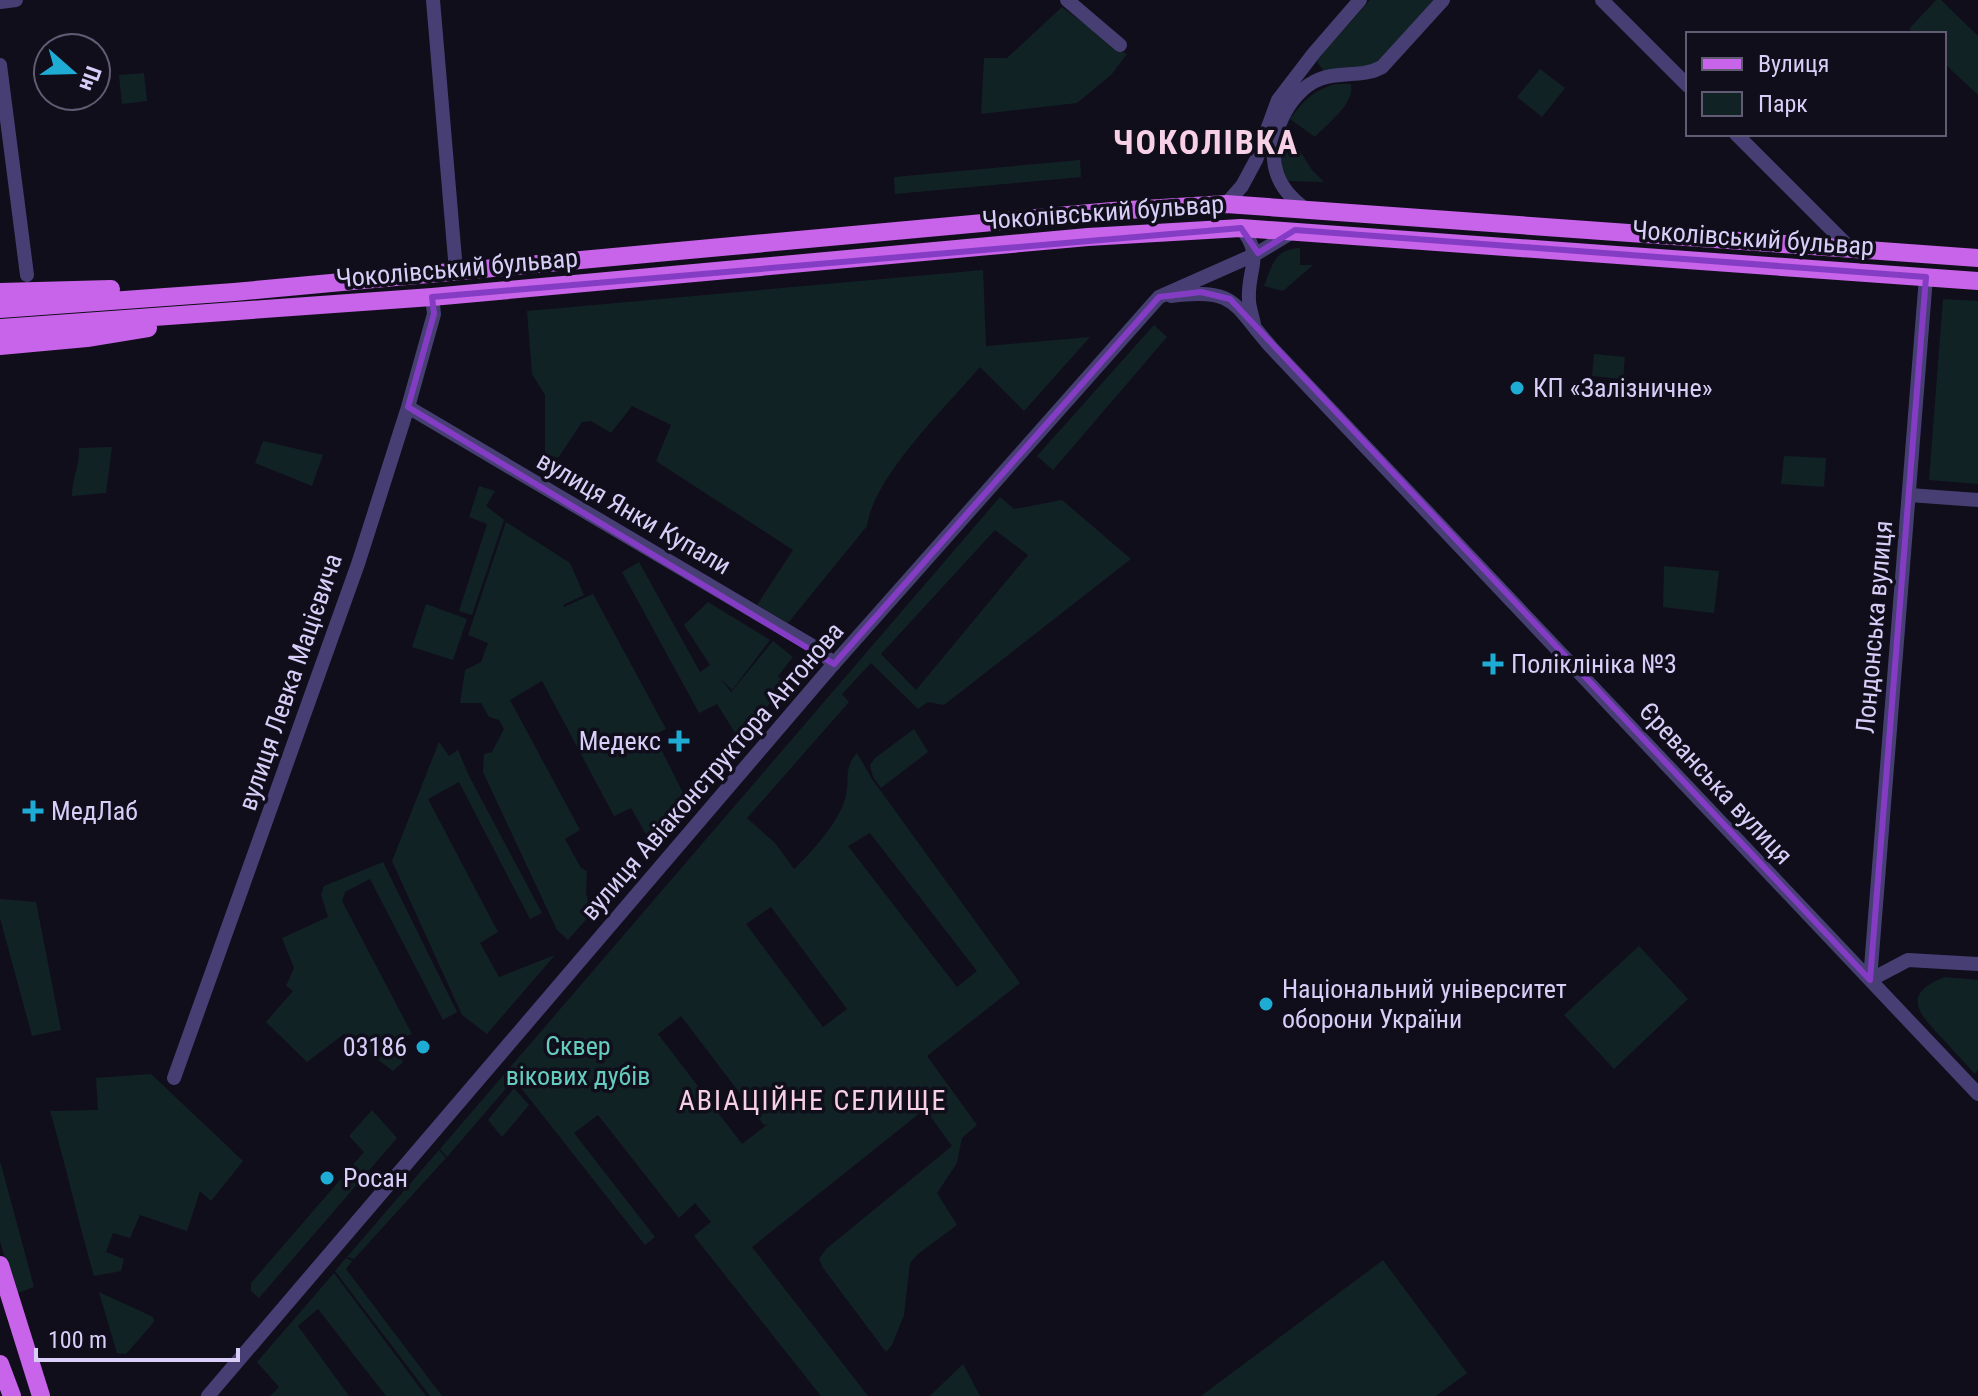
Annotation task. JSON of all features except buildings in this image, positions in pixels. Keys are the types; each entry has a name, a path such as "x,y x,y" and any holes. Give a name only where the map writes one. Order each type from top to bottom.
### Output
{"main road":[{"name":"Чоколівський бульвар","path":"0,309 234,292 1112,211 1226,204 1978,258"},
{"name":"Чоколівський бульвар","path":"0,328 432,297 1088,237 1241,228 1978,281"},
{"name":"Чоколівський бульвар","path":"0,292 153,289 234,292"},
{"name":"Чоколівський бульвар","path":"0,346 87,338 233,312"},
{"path":"0,1265 41,1396"},
{"path":"0,1364 12,1396"}],"street":[{"path":"0,2 16,0"},
{"path":"433,0 456,271"},
{"path":"1067,0 1120,45"},
{"path":"1226,204 1242,186 1256,160 1278,100 1360,0"},
{"path":"1304,208 1289,196 1277,174 1273,156 1284,113 1301,89 1322,78 1370,73 1382,67 1443,0"},
{"path":"1602,0 1686,84"},
{"path":"0,65 27,275"},
{"path":"1738,136 1849,247"},
{"path":"1241,228 1256,254 1249,300 1255,329"},
{"name":"вулиця Авіаконструктора Антонова","path":"208,1396 834,664 1159,297 1256,254 1295,230"},
{"name":"Лондонська вулиця","path":"1870,980 1926,277"},
{"name":"Єреванська вулиця","path":"1159,297 1201,292 1217,294 1236,303 1255,329 1978,1094"},
{"name":"вулиця Левка Мацієвича","path":"174,1078 353,576 408,407 434,314 432,297"},
{"name":"вулиця Янки Купали","path":"408,407 816,648 834,664"},
{"path":"1909,495 1978,500"},
{"path":"1870,980 1908,960 1978,964"}],"highlighted area":[{"path":"1241,228 1258,253 1295,230 1926,277 1870,980 1230,299 1201,292 1159,297 834,664 408,407 434,314 432,297"}],"green space":[{"path":"1370,0 1435,0 1376,65 1324,71 1317,62 1320,56"},
{"path":"1936,0 1941,0 1978,36 1978,95 1946,65 1946,32 1912,32 1909,29"},
{"path":"1062,7 1127,54 1111,75 1077,103 981,114 984,58 1007,58"},
{"path":"1540,69 1565,88 1542,117 1517,97"},
{"path":"144,73 147,101 122,104 119,75"},
{"path":"1335,84 1351,84 1349,99 1315,137 1290,119 1309,97"},
{"path":"1281,135 1298,148 1324,182 1286,181 1279,158"},
{"path":"1080,160 1081,177 895,194 894,177"},
{"path":"1300,248 1300,265 1313,265 1283,291 1264,286 1272,265 1280,255"},
{"path":"983,270 986,346 1090,337 1024,411 980,367 897,464 872,507 867,526 788,623 757,605 793,550 656,461 671,425 632,406 611,433 591,421 582,422 558,458 545,454 545,395 532,374 527,311"},
{"path":"1943,299 1978,301 1978,484 1929,480"},
{"path":"1154,325 1167,337 1053,470 1037,456"},
{"path":"1594,354 1625,357 1623,379 1592,376"},
{"path":"263,441 323,455 312,486 255,463"},
{"path":"112,447 106,493 72,496 79,448"},
{"path":"1784,456 1826,458 1824,487 1781,484"},
{"path":"479,486 495,491 486,506 504,520 472,615 459,611 487,524 469,517"},
{"name":"Сквер вікових дубів","path":"1000,497 1014,509 1062,500 1131,559 944,705 928,702 918,709 871,663 842,694 849,702 747,818 775,843 794,869 817,845 838,815 846,795 848,769 857,753 872,779 1020,983 927,1056 977,1125 962,1138 957,1163 937,1193 957,1225 910,1263 904,1315 886,1352 819,1259 826,1249 952,1146 925,1109 752,1247 868,1396 821,1396 694,1236 711,1222 695,1203 679,1218 598,1115 574,1133 655,1237 645,1245 514,1079 447,1157 440,1149","holes":["995,530 1028,555 916,690 881,654","870,833 977,971 957,987 848,846","771,907 847,1009 823,1027 746,924","681,1016 764,1125 768,1124 742,1144 658,1034"]},
{"path":"506,522 570,563 584,595 564,607 593,594 666,729 654,735 687,801 651,843 631,808 614,816 542,681 510,700 580,830 565,839 581,868 587,871 586,893 591,914 568,940 557,930 483,772 484,754 492,752 504,729 499,720 489,717 481,703 460,703 465,670 481,662 488,643 468,635"},
{"path":"639,562 700,672 710,665 684,625 708,602 770,640 732,690 719,677 731,692 773,641 793,657 778,676 786,685 739,739 717,704 699,713 622,572"},
{"path":"1664,566 1719,571 1714,613 1663,607"},
{"path":"426,604 467,619 453,660 412,647"},
{"path":"914,729 928,752 881,788 873,777 870,765"},
{"path":"439,742 449,756 458,750 542,913 530,919 459,782 428,799 498,932 480,943 499,977 555,955 487,1034 462,1015 392,861"},
{"path":"383,862 457,1012 443,1020 370,879 345,892 342,901 412,1034 394,1041 403,1062 393,1071 344,1034 307,1062 266,1022 293,991 286,986 294,968 282,938 328,917 321,895 324,886"},
{"path":"0,899 36,902 61,1030 32,1036 0,918"},
{"path":"1639,946 1688,999 1614,1069 1564,1015"},
{"path":"1945,977 1978,980 1978,1069 1975,1074 1920,1011 1918,1003 1923,989"},
{"path":"151,1074 243,1161 211,1201 200,1191 187,1231 140,1215 130,1238 113,1233 106,1252 124,1259 121,1271 94,1276 50,1111 98,1110 96,1078"},
{"path":"514,1088 529,1105 502,1137 488,1120"},
{"path":"372,1110 397,1138 259,1298 251,1291 251,1283 364,1152 349,1136"},
{"path":"439,1150 446,1158 354,1259 347,1257"},
{"path":"0,1161 34,1287 15,1294 0,1241"},
{"path":"346,1258 352,1261 346,1269 442,1396 430,1396 335,1271"},
{"path":"1383,1260 1467,1373 1436,1396 1201,1396"},
{"path":"334,1273 426,1396 386,1396 318,1309 298,1326 349,1396 270,1396 279,1387 257,1362"},
{"path":"99,1292 153,1317 154,1322 126,1354 117,1353"},
{"path":"963,1364 980,1396 930,1396"}],"place":[{"name":"КП «Залізничне»","path":"1517,388"},
{"name":"Поліклініка №3","path":"1493,664"},
{"name":"Медекс","path":"679,741"},
{"name":"МедЛаб","path":"33,811"},
{"name":"Національний університет оборони України","path":"1266,1004"},
{"name":"03186","path":"423,1047"},
{"name":"Росан","path":"327,1178"}],"district":[{"name":"ЧОКОЛІВКА","path":"1206,142"},
{"name":"АВІАЦІЙНЕ СЕЛИЩЕ","path":"813,1100"}]}
